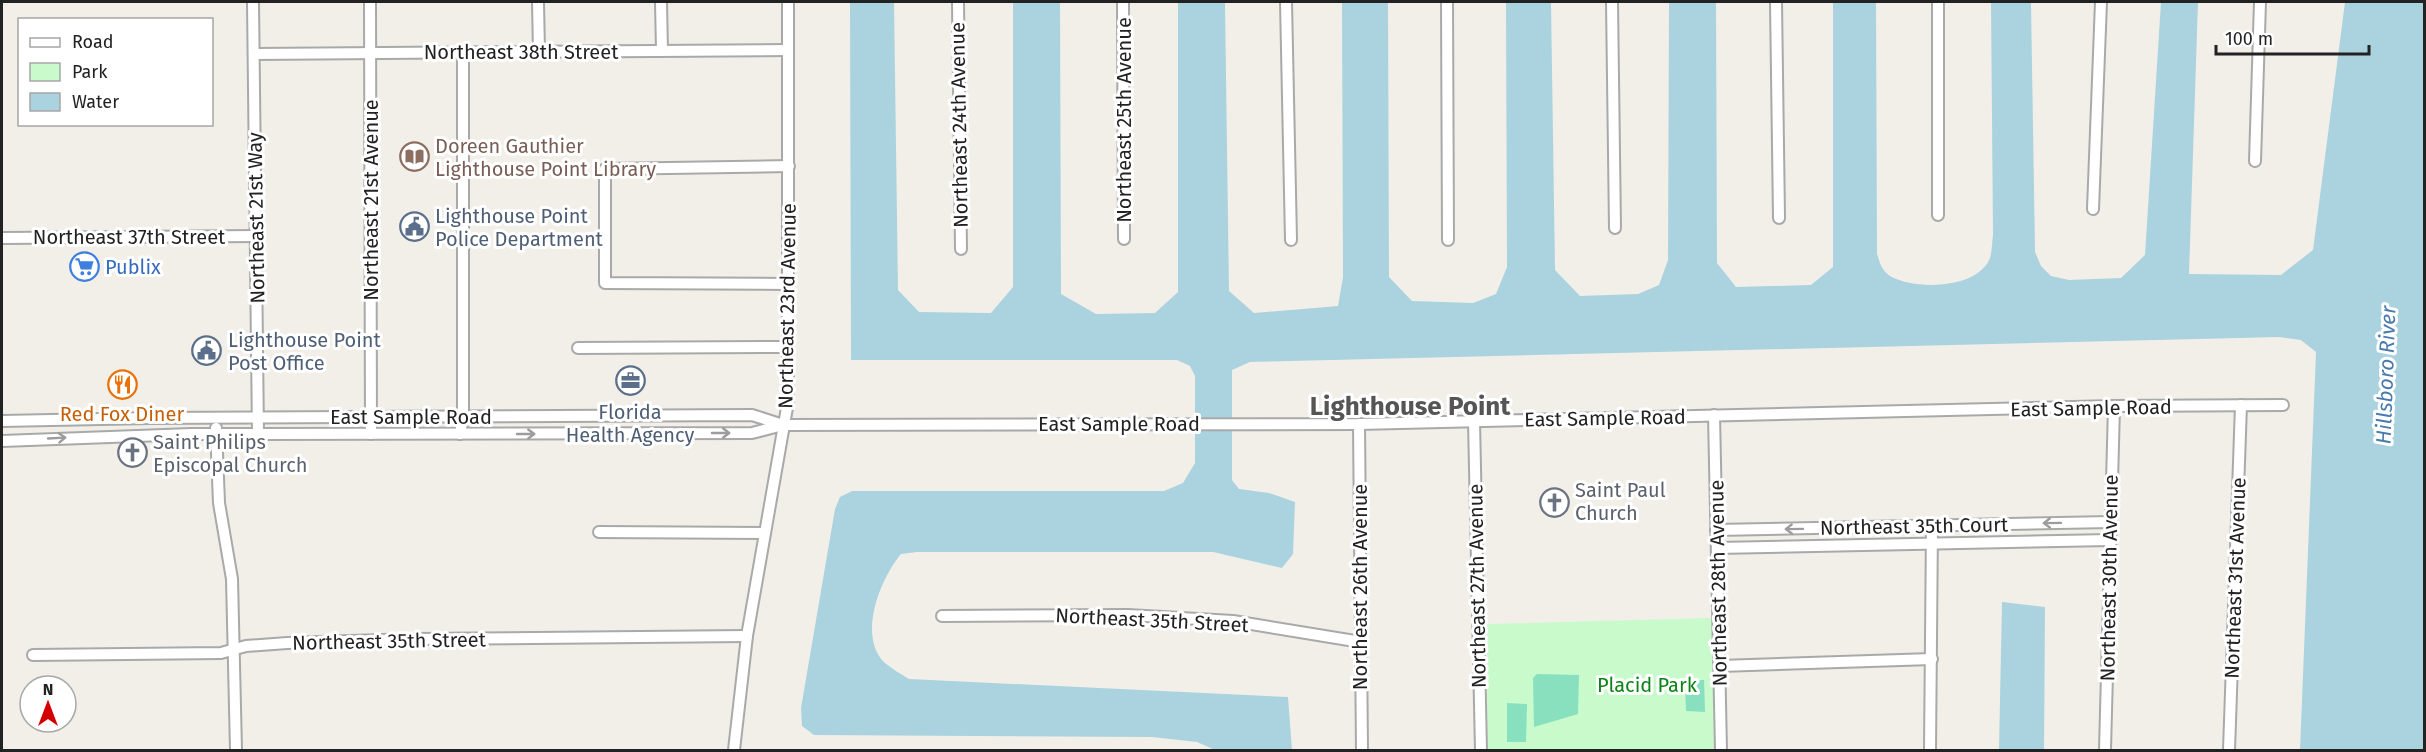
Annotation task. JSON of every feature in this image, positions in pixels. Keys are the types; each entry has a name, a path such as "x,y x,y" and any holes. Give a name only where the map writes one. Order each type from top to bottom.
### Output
{"street":[{"name":"Northeast 21st Way","path":"253,2 258,434"},
{"name":"Northeast 21st Avenue","path":"370,2 371,434"},
{"path":"538,2 538,52"},
{"path":"662,2 662,51"},
{"name":"Northeast 23rd Avenue","path":"734,750 747,636 788,402 788,2"},
{"name":"Northeast 24th Avenue","path":"958,2 961,249"},
{"name":"Northeast 25th Avenue","path":"1123,2 1124,239"},
{"path":"1286,2 1291,240"},
{"path":"1447,2 1448,240"},
{"path":"1612,2 1615,228"},
{"path":"1776,2 1779,218"},
{"path":"1938,2 1938,215"},
{"path":"2093,209 2101,2"},
{"path":"2255,161 2260,2"},
{"name":"Northeast 38th Street","path":"254,54 788,51"},
{"path":"460,434 463,417 463,52"},
{"path":"789,166 605,169 605,283 789,284"},
{"name":"Northeast 37th Street","path":"2,238 257,236"},
{"path":"578,348 788,347"},
{"name":"Northeast 31st Avenue","path":"2229,750 2241,405"},
{"name":"East Sample Road","path":"2,441 216,434 752,433 783,425 1359,424 2114,406 2283,405"},
{"name":"Northeast 30th Avenue","path":"2105,750 2114,406"},
{"path":"676,415 676,433"},
{"name":"East Sample Road","path":"2,421 371,416 752,415 783,425"},
{"name":"Northeast 28th Avenue","path":"1714,416 1721,750"},
{"path":"138,435 149,426 151,418"},
{"path":"216,418 219,503 232,572 236,750"},
{"name":"Northeast 27th Avenue","path":"1474,421 1481,750"},
{"name":"Northeast 26th Avenue","path":"1359,424 1362,750"},
{"name":"Northeast 35th Court","path":"1716,531 2111,522"},
{"path":"1930,750 1932,526"},
{"path":"599,532 765,533"},
{"name":"Northeast 35th Court","path":"1717,548 2110,540"},
{"name":"Northeast 35th Street","path":"942,616 1128,615 1233,621 1361,642"},
{"name":"Northeast 35th Street","path":"33,655 220,653 246,646 402,639 747,636"},
{"path":"1720,666 1932,659"}],"green space":[{"name":"Placid Park","path":"1712,618 1714,750 1488,750 1486,624"},
{"path":"1537,674 1579,675 1578,714 1534,727 1533,678"},
{"path":"1685,680 1704,680 1705,712 1686,711"},
{"path":"1507,703 1527,704 1526,742 1507,742"}],"water":[{"name":"Hillsboro River","path":"850,2 894,2 898,290 919,312 991,313 1013,287 1013,2 1060,2 1061,294 1096,314 1155,313 1178,292 1178,2 1225,2 1229,291 1254,313 1338,306 1343,277 1342,2 1388,2 1389,277 1412,301 1473,303 1496,294 1507,267 1506,2 1551,2 1555,270 1580,296 1638,294 1659,285 1668,260 1669,2 1716,2 1717,263 1736,287 1811,285 1833,267 1833,2 1876,2 1877,254 1880,264 1892,277 1916,284 1930,285 1960,281 1973,276 1983,268 1991,256 1993,235 1991,2 2031,2 2035,252 2041,266 2051,276 2069,280 2121,278 2145,255 2161,2 2198,2 2189,274 2281,275 2313,250 2345,2 2424,2 2424,750 2300,750 2316,352 2301,340 2279,337 1250,362 1232,370 1232,480 1239,489 1269,493 1295,502 1293,554 1282,568 1213,552 917,552 901,554 879,593 872,624 873,639 877,652 885,663 909,679 1288,697 1292,750 1215,750 1197,742 1152,737 814,735 802,726 801,708 835,509 840,497 852,491 1164,491 1183,483 1195,463 1195,376 1190,366 1177,360 851,360"},
{"path":"2002,602 2045,607 2044,750 1999,750"}],"place":[{"name":"Doreen Gauthier Lighthouse Point Library","path":"414,157"},
{"name":"Lighthouse Point Police Department","path":"414,227"},
{"name":"Publix","path":"84,267"},
{"name":"Lighthouse Point Post Office","path":"207,351"},
{"name":"Florida Health Agency","path":"630,381"},
{"name":"Red Fox Diner","path":"122,384"},
{"name":"Saint Philips Episcopal Church","path":"132,453"},
{"name":"Saint Paul Church","path":"1554,502"}],"district":[{"name":"Lighthouse Point","path":"1410,406"}]}
